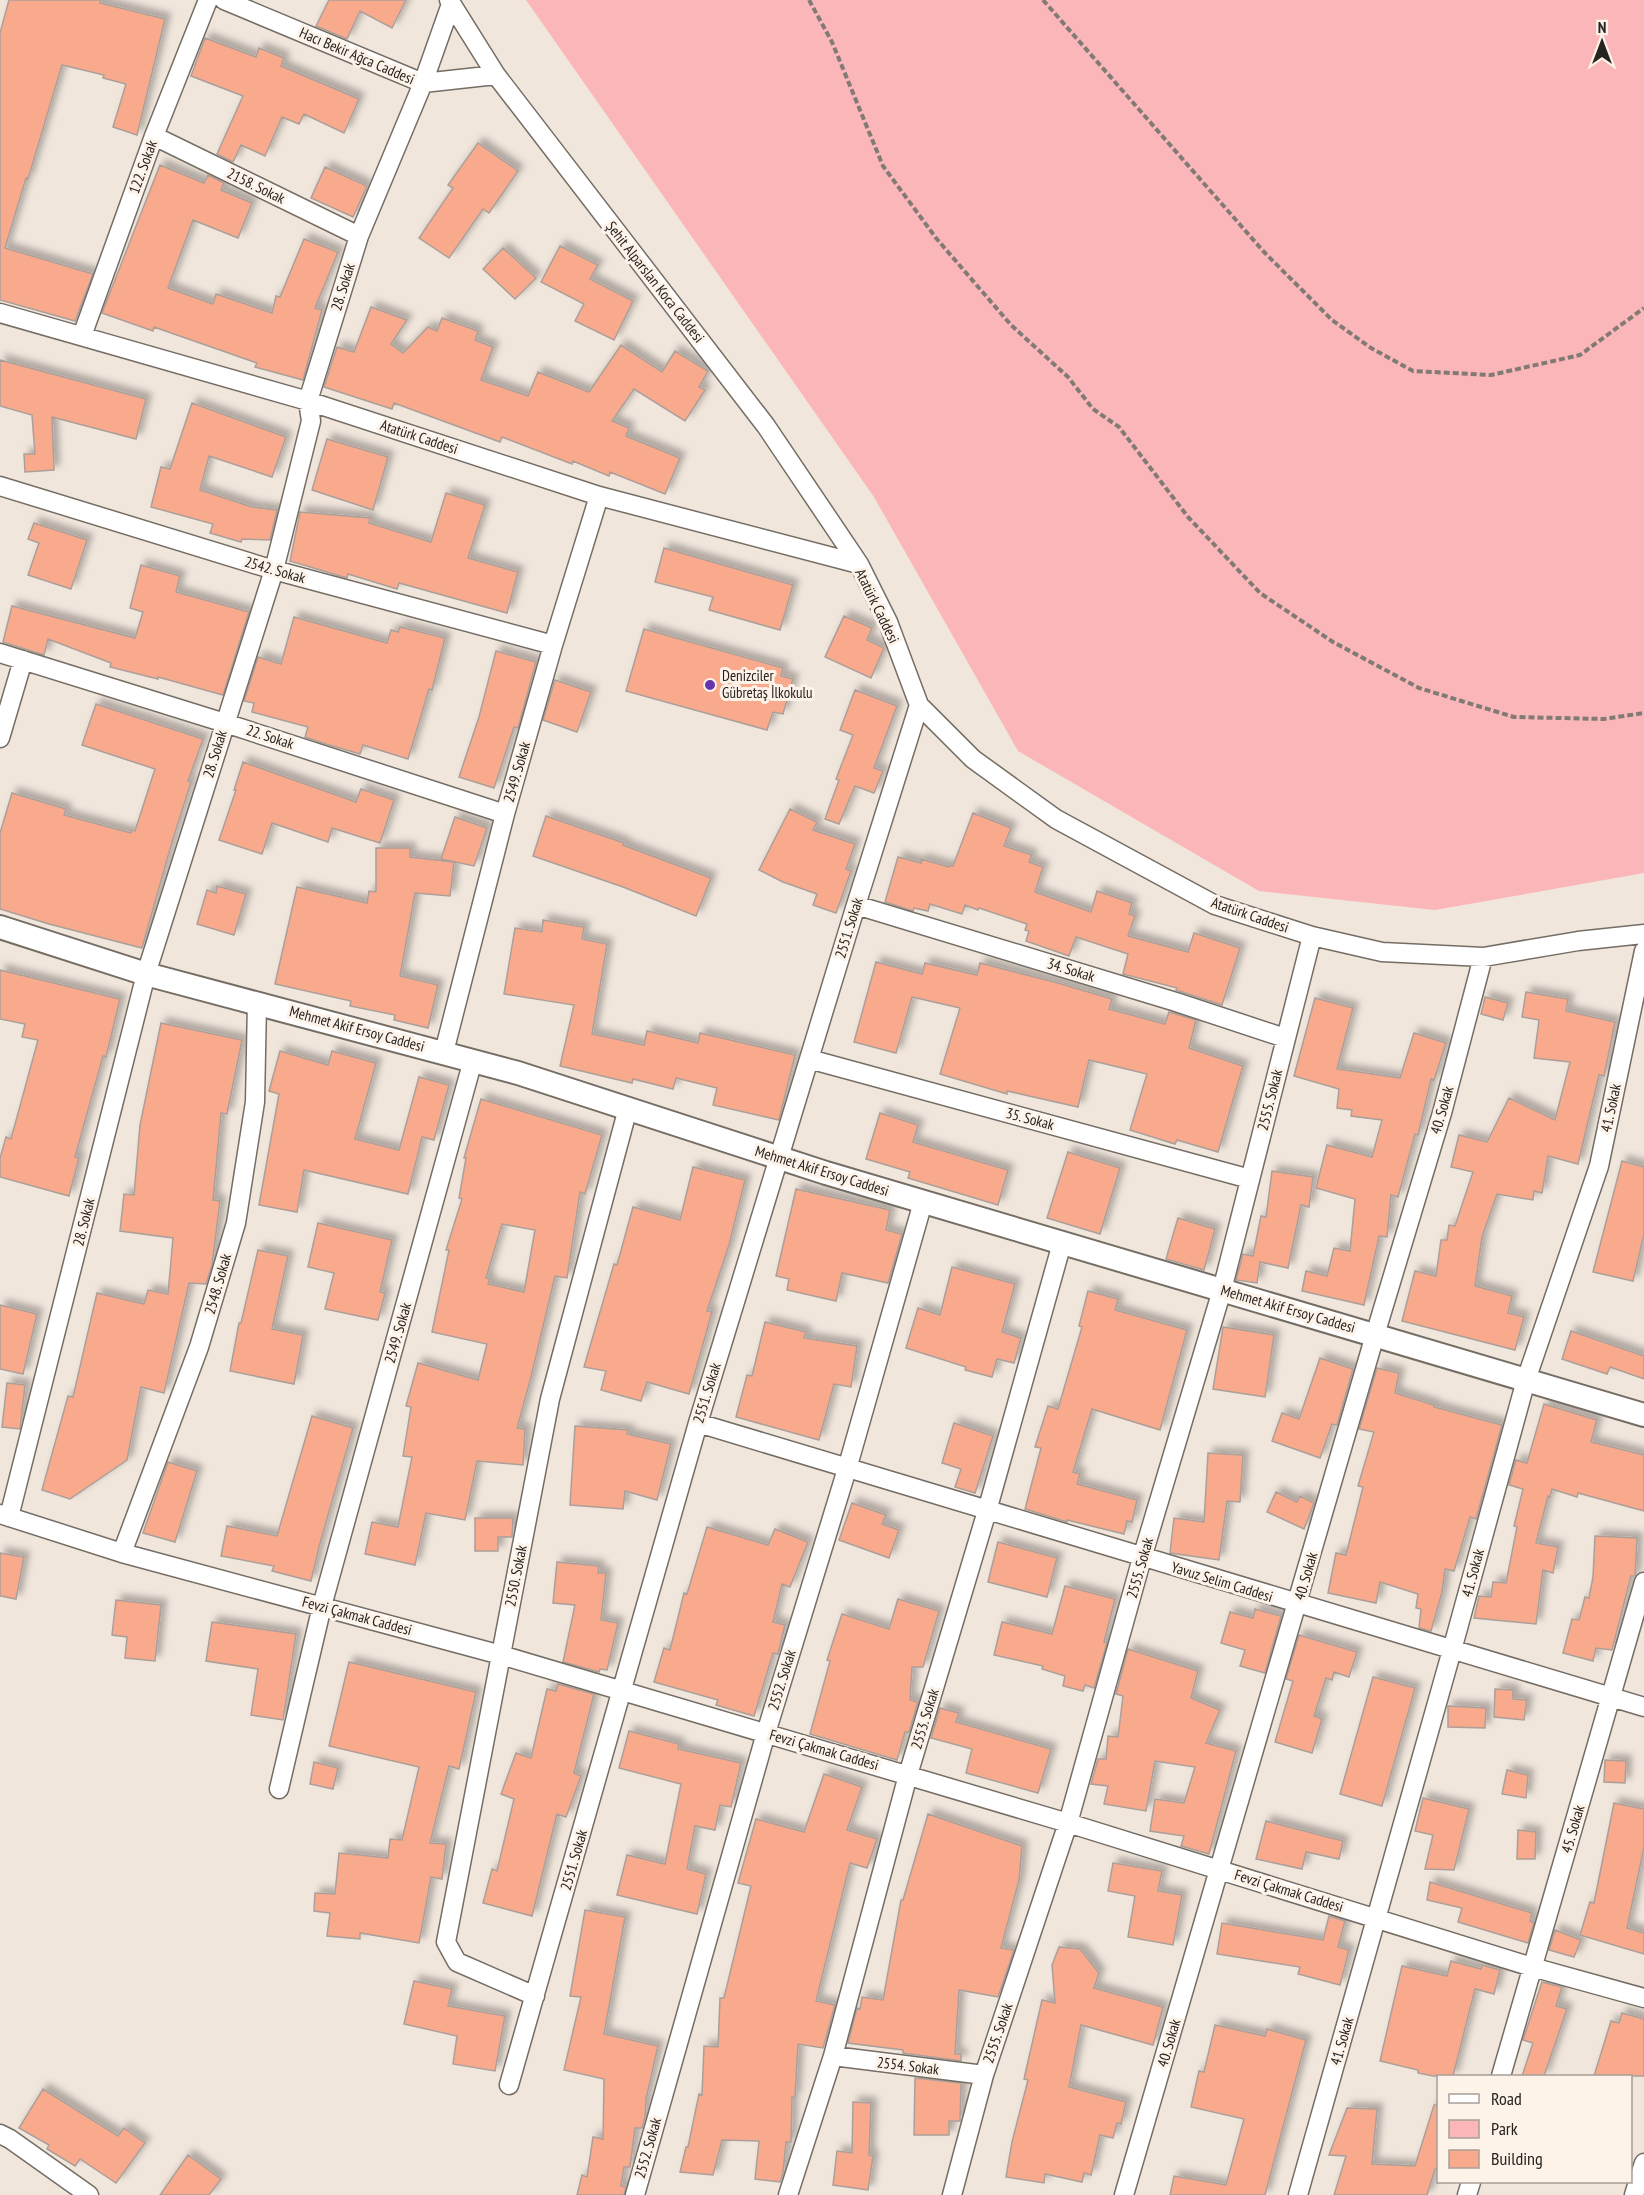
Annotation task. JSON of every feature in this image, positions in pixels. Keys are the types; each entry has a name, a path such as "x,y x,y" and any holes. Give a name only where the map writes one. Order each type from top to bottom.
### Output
{"street":[{"name":"122. Sokak","path":"82,336 154,136 208,0"},
{"name":"Hacı Bekir Ağca Caddesi","path":"224,0 423,83 496,75"},
{"name":"28. Sokak","path":"5,1516 146,974 274,570 311,421 308,401 358,236 423,83 450,2"},
{"name":"Şehit Alparslan Koca Caddesi","path":"450,2 496,75 766,426 859,564"},
{"name":"2158. Sokak","path":"154,136 358,236"},
{"name":"Atatürk Caddesi","path":"0,313 308,401 599,496 859,564 888,622 919,705 973,759 1056,819 1215,905 1312,936 1382,952 1483,957 1578,941 1644,934"},
{"name":"2542. Sokak","path":"0,486 274,570 553,645"},
{"name":"2549. Sokak","path":"444,1052 505,814 553,645 599,496"},
{"name":"22. Sokak","path":"0,653 505,814"},
{"path":"0,738 22,660"},
{"name":"2551. Sokak","path":"509,2085 698,1424 919,705"},
{"name":"34. Sokak","path":"856,905 1176,1002 1285,1038"},
{"name":"Mehmet Akif Ersoy Caddesi","path":"0,927 146,974 519,1072 779,1158 923,1202 1644,1415"},
{"name":"2555. Sokak","path":"952,2195 984,2075 1068,1823 1142,1558 1222,1290 1312,936"},
{"name":"41. Sokak","path":"1298,2195 1526,1380 1599,1166 1644,951"},
{"name":"40. Sokak","path":"1124,2195 1442,1113 1483,957"},
{"name":"2548. Sokak","path":"122,1553 199,1347 236,1224 255,1102 257,1003"},
{"name":"35. Sokak","path":"809,1059 1250,1179"},
{"name":"2549. Sokak","path":"279,1789 322,1606 472,1060"},
{"name":"2550. Sokak","path":"535,1996 457,1962 446,1942 549,1399 628,1108"},
{"name":"2552. Sokak","path":"635,2195 766,1733 847,1469 923,1202"},
{"name":"2553. Sokak","path":"788,2195 833,2056 908,1775 987,1511 1062,1243"},
{"name":"Yavuz Selim Caddesi","path":"698,1424 1644,1707"},
{"name":"Fevzi Çakmak Caddesi","path":"5,1516 122,1553 501,1655 1068,1823 1532,1967 1644,1998"},
{"name":"45. Sokak","path":"1501,2075 1644,1582"},
{"name":"2554. Sokak","path":"833,2056 984,2075"},
{"path":"0,2134 89,2195"},
{"path":"1634,2195 1644,2163"}],"path":[{"path":"809,0 832,42 883,166 936,238 1011,326 1068,377 1093,409 1119,427 1188,517 1260,593 1333,642 1419,688 1514,717 1604,719 1644,713"},
{"path":"1043,0 1264,252 1332,320 1371,348 1413,371 1491,375 1580,355 1644,308"}],"green space":[{"path":"526,0 1644,0 1644,873 1435,910 1259,891 1018,751 874,497"}],"building":[{"path":"9,0 101,0 100,3 165,19 137,135 113,127 126,84 103,78 104,75 62,65 5,248 93,274 75,321 0,300 0,33"},
{"path":"329,0 406,0 392,28 360,11 347,39 316,26"},
{"path":"205,38 256,57 259,48 284,58 281,66 359,99 344,133 304,114 299,124 282,117 265,156 241,145 233,162 217,154 243,96 191,76"},
{"path":"478,143 518,171 489,213 483,209 449,258 419,238 453,188 448,185"},
{"path":"160,165 204,183 208,175 224,183 221,190 252,203 238,238 193,220 168,288 213,304 216,294 272,313 276,296 280,297 304,239 338,252 315,308 322,310 303,380 255,367 257,363 154,327 153,331 102,313"},
{"path":"325,167 367,186 353,217 311,198"},
{"path":"560,246 598,265 590,279 633,301 614,340 575,321 584,304 541,282"},
{"path":"503,248 536,278 515,299 483,269"},
{"path":"371,307 407,320 391,344 403,353 428,327 437,331 442,318 478,331 475,340 493,347 481,380 528,396 538,372 589,392 621,345 662,372 675,351 708,371 699,387 705,390 685,421 634,389 612,421 629,428 626,436 680,458 665,494 610,472 609,476 502,437 500,442 394,403 392,409 324,387 337,347 354,352"},
{"path":"0,360 146,399 136,439 52,417 54,470 25,472 24,454 35,454 32,415 0,406"},
{"path":"192,403 286,437 272,477 209,456 200,490 252,507 277,510 270,540 242,539 241,542 210,533 213,524 151,507 161,467 170,469"},
{"path":"327,439 388,457 373,510 312,490"},
{"path":"446,493 485,505 468,558 518,572 507,613 399,583 397,589 348,574 347,578 290,561 300,512 370,518 369,523 431,542"},
{"path":"34,523 87,540 71,589 28,575 39,543 28,539"},
{"path":"664,548 793,585 780,630 709,610 713,597 655,582"},
{"path":"141,565 180,576 176,592 249,612 223,695 158,677 158,679 110,667 111,663 48,639 44,655 3,642 12,606 135,638 143,612 130,608"},
{"path":"844,616 872,628 867,640 884,648 871,678 825,657"},
{"path":"294,617 387,643 391,630 398,632 400,627 445,638 432,690 429,689 408,759 363,745 360,754 326,744 305,737 308,727 252,712 254,703 244,701 258,657 281,664"},
{"name":"Denizciler Gübretaş İlkokulu","path":"644,629 783,668 781,676 793,679 783,714 773,712 767,730 626,691"},
{"path":"496,651 536,662 518,728 514,727 494,788 459,777 479,717"},
{"path":"555,680 591,692 577,732 543,720"},
{"path":"855,690 897,706 874,768 883,771 874,793 855,786 839,824 825,819 839,780 836,779 853,735 840,730"},
{"path":"96,704 203,739 188,781 191,782 142,948 0,909 0,833 12,793 66,809 64,815 131,833 131,830 135,831 155,769 82,745"},
{"path":"243,762 356,802 361,789 394,800 380,843 332,828 328,842 272,823 262,854 219,840"},
{"path":"790,809 817,822 813,830 855,844 846,869 851,871 836,913 813,905 817,894 783,882 759,870"},
{"path":"973,813 1011,828 1004,846 1032,855 1029,862 1043,867 1035,892 1091,912 1097,891 1132,903 1129,914 1135,916 1128,936 1188,952 1194,933 1240,948 1222,1005 1176,990 1177,988 1123,974 1128,954 1076,937 1069,956 1026,941 1029,931 1025,930 1027,924 979,908 978,910 965,905 962,914 930,904 928,911 914,908 913,911 885,902 898,857 921,863 921,859 949,867 953,866"},
{"path":"546,816 624,843 623,845 711,878 696,916 623,887 533,856"},
{"path":"455,817 487,828 474,866 441,859"},
{"path":"376,848 410,848 410,857 454,862 450,896 415,893 400,976 438,985 428,1028 394,1020 395,1015 350,1006 351,1001 275,984 297,887 367,903 369,891 376,892"},
{"path":"217,886 246,894 234,935 197,924 207,890 216,893"},
{"path":"543,920 584,927 582,939 607,944 592,1034 644,1045 647,1031 698,1043 700,1033 795,1055 779,1120 713,1105 717,1088 676,1078 673,1089 633,1079 632,1083 560,1066 574,1005 504,994 515,928 542,932"},
{"path":"876,962 922,974 925,963 977,975 980,963 1112,999 1109,1009 1165,1024 1169,1012 1196,1020 1189,1048 1243,1066 1218,1152 1177,1140 1175,1144 1130,1130 1147,1074 1089,1060 1078,1107 1007,1091 1007,1094 940,1074 960,1008 912,997 896,1053 854,1042"},
{"path":"0,970 120,999 106,1057 103,1056 75,1157 79,1158 69,1196 0,1177 0,1158 6,1137 11,1139 38,1040 22,1037 25,1024 0,1019"},
{"path":"1526,992 1568,999 1566,1011 1615,1022 1604,1076 1599,1075 1578,1164 1548,1156 1542,1193 1534,1191 1533,1200 1497,1194 1482,1237 1475,1286 1512,1296 1508,1313 1524,1317 1515,1350 1402,1321 1415,1271 1436,1276 1441,1240 1447,1240 1449,1225 1455,1226 1473,1172 1451,1167 1459,1135 1487,1142 1509,1098 1555,1120 1570,1062 1534,1058 1539,1020 1522,1017"},
{"path":"1485,997 1508,1003 1503,1020 1481,1014"},
{"path":"1315,998 1353,1008 1337,1069 1400,1078 1414,1033 1446,1043 1434,1080 1431,1079 1418,1135 1415,1134 1398,1197 1391,1195 1387,1237 1379,1236 1364,1305 1302,1291 1306,1271 1327,1276 1334,1248 1350,1251 1355,1199 1316,1188 1327,1145 1372,1157 1382,1120 1351,1116 1352,1110 1337,1108 1339,1089 1294,1076"},
{"path":"161,1023 242,1040 227,1114 221,1113 213,1200 220,1201 212,1265 206,1284 189,1283 164,1393 141,1387 127,1460 70,1499 42,1490 68,1396 73,1397 97,1293 144,1304 148,1290 168,1294 173,1238 120,1231 124,1194 134,1195 140,1125"},
{"path":"280,1051 328,1065 332,1051 376,1063 355,1139 399,1150 419,1077 449,1085 434,1140 422,1137 408,1194 304,1170 297,1212 259,1205 279,1094 269,1091"},
{"path":"481,1099 602,1135 585,1194 580,1192 567,1278 555,1276 517,1428 525,1429 523,1465 477,1461 465,1520 426,1513 415,1565 365,1554 372,1522 398,1527 412,1457 403,1456 411,1407 406,1406 418,1363 478,1380 487,1344 432,1332 449,1250 446,1250 462,1199 459,1198 466,1158 464,1158","holes":["502,1224 535,1230 524,1292 488,1284 490,1279 486,1278"]},
{"path":"880,1113 918,1125 913,1142 1008,1170 998,1205 908,1178 910,1172 866,1159"},
{"path":"1068,1152 1120,1168 1100,1234 1047,1218"},
{"path":"1622,1161 1644,1167 1644,1234 1633,1281 1593,1272"},
{"path":"693,1167 745,1180 729,1245 707,1311 712,1312 689,1394 647,1382 641,1401 601,1390 606,1371 584,1367 633,1207 680,1220"},
{"path":"1272,1171 1313,1177 1309,1207 1301,1205 1288,1268 1260,1262 1257,1283 1236,1280 1243,1254 1253,1256 1261,1216 1266,1217"},
{"path":"796,1189 890,1210 886,1230 902,1234 888,1283 842,1273 836,1301 787,1290 789,1279 776,1276"},
{"path":"1178,1218 1215,1229 1204,1270 1166,1259"},
{"path":"318,1223 392,1240 380,1292 385,1293 378,1320 325,1309 334,1273 308,1267"},
{"path":"258,1250 288,1256 272,1329 303,1335 294,1384 230,1371 239,1323 241,1323"},
{"path":"952,1267 1015,1284 1002,1332 1021,1338 1014,1363 997,1359 992,1377 965,1370 966,1367 906,1348 918,1308 940,1315"},
{"path":"1088,1291 1118,1299 1115,1310 1187,1330 1160,1430 1092,1409 1073,1472 1080,1474 1077,1484 1137,1500 1132,1522 1127,1521 1124,1534 1067,1520 1067,1522 1025,1509 1041,1448 1035,1447 1048,1406 1058,1409 1082,1327 1079,1326"},
{"path":"0,1305 37,1314 23,1374 0,1369"},
{"path":"765,1322 806,1332 804,1338 857,1346 851,1387 834,1384 819,1440 736,1417 747,1375 752,1376"},
{"path":"1223,1327 1274,1335 1265,1397 1213,1389"},
{"path":"1571,1331 1644,1356 1644,1379 1610,1367 1607,1374 1562,1359"},
{"path":"1320,1358 1353,1369 1337,1425 1332,1424 1320,1458 1272,1441 1282,1413 1299,1419"},
{"path":"1377,1368 1399,1373 1395,1393 1434,1405 1434,1407 1502,1425 1476,1519 1470,1517 1454,1571 1445,1569 1442,1592 1431,1631 1419,1628 1421,1609 1416,1608 1418,1594 1380,1582 1376,1603 1328,1593 1336,1553 1346,1555 1363,1487 1358,1486 1374,1432 1359,1429"},
{"path":"7,1383 25,1385 20,1429 2,1427"},
{"path":"1544,1404 1597,1420 1591,1442 1644,1455 1644,1511 1578,1493 1577,1497 1552,1489 1550,1497 1548,1496 1536,1543 1558,1547 1553,1573 1543,1570 1536,1624 1474,1618 1479,1596 1491,1597 1493,1582 1506,1583 1517,1527 1514,1526 1523,1489 1509,1485 1516,1460 1527,1463"},
{"path":"312,1416 353,1428 311,1581 272,1571 274,1566 221,1556 227,1526 277,1536"},
{"path":"954,1423 993,1436 975,1493 955,1487 961,1469 942,1463"},
{"path":"575,1426 628,1430 627,1434 671,1444 657,1500 625,1491 623,1509 570,1505"},
{"path":"1208,1453 1243,1455 1240,1502 1227,1501 1219,1560 1170,1553 1174,1518 1204,1522"},
{"path":"168,1462 197,1471 175,1542 143,1533"},
{"path":"1276,1492 1297,1502 1300,1496 1314,1503 1304,1529 1267,1512"},
{"path":"852,1503 886,1515 882,1524 899,1530 889,1558 839,1540"},
{"path":"475,1518 513,1518 512,1537 498,1537 498,1551 475,1551"},
{"path":"707,1527 768,1545 775,1529 808,1542 790,1587 782,1584 773,1622 785,1625 778,1654 773,1653 754,1716 716,1705 718,1700 654,1682 664,1648 670,1650 684,1593 687,1594"},
{"path":"1595,1536 1637,1538 1635,1576 1631,1576 1612,1650 1596,1648 1593,1661 1563,1653 1572,1619 1579,1620 1585,1597 1589,1598 1593,1577"},
{"path":"998,1542 1057,1558 1047,1597 988,1582"},
{"path":"0,1553 24,1557 16,1599 0,1596"},
{"path":"557,1562 599,1566 598,1573 606,1573 601,1620 618,1623 607,1670 600,1669 599,1672 563,1662 575,1605 553,1603"},
{"path":"1065,1586 1115,1599 1104,1642 1107,1643 1094,1688 1085,1685 1083,1691 1063,1686 1065,1676 1042,1669 1043,1666 994,1655 1002,1622 1052,1634"},
{"path":"898,1599 939,1611 923,1667 912,1667 910,1700 918,1702 909,1732 905,1732 897,1760 810,1734 830,1661 827,1660 842,1614 889,1629"},
{"path":"116,1600 161,1605 155,1661 125,1658 127,1637 112,1635"},
{"path":"1255,1609 1281,1616 1265,1673 1240,1666 1245,1650 1221,1643 1230,1612 1253,1618"},
{"path":"212,1622 296,1634 283,1720 251,1715 258,1669 206,1661"},
{"path":"1299,1635 1357,1652 1349,1677 1334,1672 1332,1680 1326,1678 1314,1716 1322,1719 1312,1753 1275,1742 1293,1681 1286,1679"},
{"path":"1128,1649 1198,1671 1191,1698 1220,1710 1206,1743 1236,1751 1209,1854 1181,1846 1184,1836 1150,1831 1155,1799 1184,1803 1195,1767 1155,1761 1146,1811 1104,1804 1108,1786 1091,1784 1098,1759 1106,1759 1108,1736 1118,1737 1123,1696 1116,1694"},
{"path":"349,1662 476,1692 459,1769 449,1766 430,1843 446,1844 442,1879 431,1877 419,1943 360,1933 360,1939 327,1936 330,1913 314,1911 315,1893 335,1894 339,1853 388,1858 390,1839 402,1840 419,1767 329,1746"},
{"path":"1373,1677 1415,1688 1382,1806 1340,1794"},
{"path":"558,1684 594,1694 574,1773 581,1776 566,1817 557,1814 532,1916 483,1903 492,1869 497,1871 514,1799 501,1794 516,1753 531,1758 547,1689 556,1691"},
{"path":"1495,1689 1513,1690 1513,1699 1527,1700 1524,1720 1494,1717"},
{"path":"1448,1706 1486,1708 1485,1728 1448,1727"},
{"path":"940,1708 959,1713 956,1722 1051,1749 1038,1793 966,1773 972,1749 931,1738"},
{"path":"629,1731 679,1744 678,1749 741,1763 731,1807 720,1805 715,1830 695,1826 687,1869 706,1874 697,1914 617,1895 627,1855 665,1864 681,1784 619,1768"},
{"path":"1605,1760 1626,1761 1625,1783 1604,1782"},
{"path":"314,1762 338,1768 333,1789 310,1784"},
{"path":"1507,1770 1528,1775 1526,1798 1502,1794"},
{"path":"824,1774 862,1787 847,1830 877,1839 867,1868 850,1863 816,2001 835,2005 823,2048 798,2044 795,2097 792,2097 791,2142 786,2142 780,2182 755,2179 759,2141 722,2140 713,2175 680,2172 686,2147 688,2147 699,2094 702,2095 704,2046 718,2047 720,1998 724,1998 751,1886 738,1883 756,1819 804,1832"},
{"path":"1423,1798 1469,1809 1454,1870 1425,1869 1433,1835 1415,1831"},
{"path":"1614,1803 1644,1809 1644,1847 1627,1928 1644,1933 1644,1954 1580,1935 1590,1902 1594,1903"},
{"path":"928,1814 1022,1846 1019,1880 1001,1948 1014,1950 998,1997 959,1990 955,2054 961,2054 961,2061 848,2043 862,1997 883,2000 901,1900 903,1900"},
{"path":"1266,1821 1343,1841 1339,1859 1306,1852 1302,1869 1256,1859"},
{"path":"1518,1830 1536,1832 1535,1859 1517,1859"},
{"path":"1113,1863 1162,1871 1158,1891 1182,1895 1173,1945 1128,1937 1135,1896 1108,1891"},
{"path":"1430,1882 1532,1913 1530,1921 1534,1923 1528,1943 1458,1922 1462,1908 1427,1900"},
{"path":"585,1910 625,1917 604,2034 658,2046 642,2128 635,2128 630,2167 624,2167 621,2186 626,2187 624,2195 577,2195 582,2175 587,2177 593,2137 603,2139 604,2079 564,2070 581,1997 570,1996"},
{"path":"1329,1916 1345,1921 1338,1947 1349,1950 1340,1985 1298,1974 1300,1967 1217,1954 1222,1923 1323,1940"},
{"path":"1555,1930 1581,1940 1574,1957 1549,1950"},
{"path":"1059,1947 1080,1949 1099,1973 1094,1988 1163,2007 1153,2045 1081,2025 1069,2087 1126,2102 1121,2124 1117,2123 1113,2138 1100,2135 1091,2175 1084,2173 1082,2182 1045,2174 1044,2183 1006,2177 1012,2142 1028,2080 1024,2079 1042,2000 1055,2003 1052,1965"},
{"path":"1451,1961 1481,1969 1482,1965 1500,1970 1494,1994 1475,1989 1453,2075 1433,2076 1380,2061 1402,1966 1447,1976"},
{"path":"414,1981 452,1989 448,2006 505,2016 495,2071 453,2064 457,2036 404,2024"},
{"path":"1542,1982 1562,1987 1556,2006 1567,2009 1544,2075 1522,2075 1533,2043 1523,2040"},
{"path":"1622,2013 1644,2019 1644,2076 1594,2075 1611,2021 1619,2023"},
{"path":"1215,2025 1265,2036 1267,2029 1306,2040 1265,2195 1170,2195 1174,2176 1226,2185 1244,2119 1191,2107 1199,2071 1204,2072"},
{"path":"915,2078 961,2083 960,2121 949,2121 949,2135 914,2135"},
{"path":"43,2089 118,2136 124,2128 145,2143 116,2183 80,2159 75,2166 47,2149 49,2145 19,2128"},
{"path":"853,2102 871,2103 869,2155 873,2156 868,2190 833,2185 837,2151 852,2153"},
{"path":"1434,2105 1437,2105 1437,2170 1435,2169 1427,2195 1334,2195 1346,2156 1329,2155 1347,2108 1377,2109 1372,2164 1415,2166"},
{"path":"188,2155 221,2179 209,2195 160,2195"}],"place":[{"name":"Denizciler Gübretaş İlkokulu","path":"710,685"}]}
